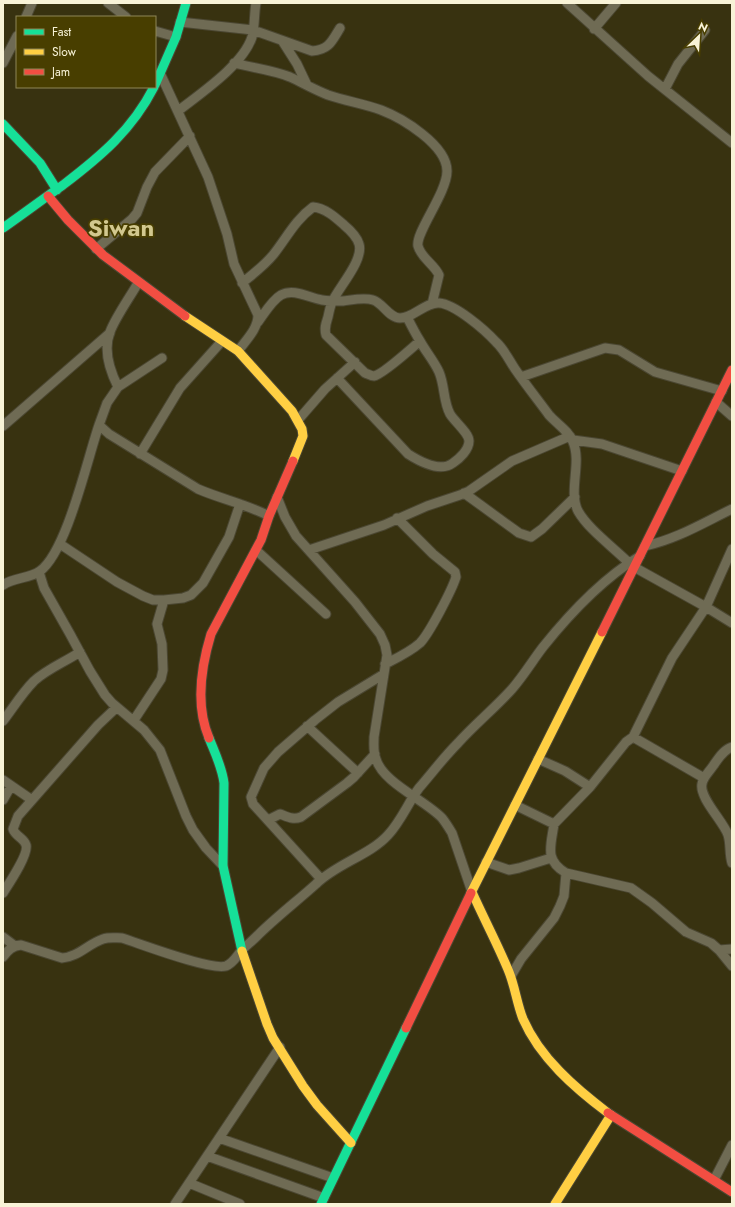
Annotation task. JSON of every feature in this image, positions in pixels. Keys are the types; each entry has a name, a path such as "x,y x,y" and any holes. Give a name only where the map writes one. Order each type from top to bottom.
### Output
{"street":[{"path":"26,16 32,3"},
{"path":"108,3 125,16"},
{"path":"156,83 176,37 186,3"},
{"path":"178,111 216,81 234,63 247,46 253,30 256,3"},
{"path":"567,3 643,72 732,142"},
{"path":"594,29 616,3"},
{"path":"180,22 253,30 304,50 312,51 320,51 328,47 340,28"},
{"path":"665,89 678,64 705,30"},
{"path":"156,31 176,37"},
{"path":"3,63 16,38"},
{"path":"283,42 297,64 306,85"},
{"path":"234,63 279,74 326,94 389,114 428,139 442,154 446,162 447,170 445,185 418,240 420,251 434,266 439,275 432,304"},
{"path":"160,73 208,177 227,234 234,264 258,315 258,322"},
{"path":"3,228 98,158 123,134 142,111 154,88"},
{"path":"3,124 24,144 46,171 56,190"},
{"path":"96,249 132,219 137,213 147,187 155,172 190,136"},
{"path":"48,196 68,220 96,249 138,283 185,317 238,351 292,411 302,429 303,436 301,444 269,516 261,540 216,623 206,650 203,666 201,705 203,719 219,762 224,783 223,866 242,950 267,1024 303,1086 317,1105 351,1143"},
{"path":"242,283 273,255 308,210 313,206 319,207 336,217 349,230 359,244 359,257 333,302 325,330 326,335 365,373 376,376 420,341"},
{"path":"3,426 110,333 138,283"},
{"path":"238,351 258,322 280,295 289,292 299,293 333,302 372,299 378,302 394,316 399,318 406,317 432,304 440,303 450,305 496,341 551,417 571,438 577,458 575,497 577,509 589,525 632,565 732,623"},
{"path":"337,378 408,454 439,467 446,467 459,458 467,448 469,441 467,436 451,415 447,406 441,377 438,370 406,317"},
{"path":"110,333 108,355 110,369 118,387"},
{"path":"140,454 180,388 222,341"},
{"path":"521,377 606,348 612,348 627,354 655,372 722,391"},
{"path":"3,585 17,578 39,572 45,566 60,544 107,403 118,387 162,358"},
{"path":"298,420 337,378 355,362"},
{"path":"3,957 9,949 21,945 62,958 68,957 102,939 111,937 122,938 199,963 213,966 225,966 233,962 242,950 268,925 300,899 321,879 378,844 386,837 394,828 414,796 457,744 500,703 542,648 573,612 597,589 632,565 641,555 732,370"},
{"path":"716,402 732,416"},
{"path":"99,425 109,434 198,489 259,510 269,516"},
{"path":"309,550 384,525 427,506 464,493 512,461 571,438 602,444 682,471"},
{"path":"464,493 520,533 531,537 542,529 575,497"},
{"path":"277,497 292,529 364,613 380,634 385,644 386,655 384,674 375,728 374,748 378,765 383,772 442,818 452,833 472,892 511,976 516,1000 528,1029 552,1063 592,1100 611,1115 732,1192"},
{"path":"60,544 130,591 153,600 183,598 191,595 198,589 229,537 240,504"},
{"path":"645,546 676,537 732,509"},
{"path":"385,664 412,649 421,642 456,577 455,572 433,554 397,518"},
{"path":"732,549 706,607 672,658 633,737 626,742 590,787 554,824 551,849 551,858 556,867 566,872 631,888 652,903 686,932 711,943 732,966"},
{"path":"256,550 326,614"},
{"path":"207,1156 323,1201 486,862 538,759 632,565"},
{"path":"39,572 44,588 105,695 117,707 134,720 160,750 193,830 206,848 223,866"},
{"path":"134,720 161,680 163,670 162,644 157,624 164,600"},
{"path":"3,721 34,681 80,652"},
{"path":"321,879 253,804 251,797 253,790 264,768 278,752 338,702 384,674"},
{"path":"3,894 27,849 26,844 14,833 13,829 18,816 95,729 117,707"},
{"path":"308,726 358,773"},
{"path":"633,737 704,778"},
{"path":"732,746 727,748 722,754 704,778 701,786 704,794 725,828 728,836 732,863"},
{"path":"268,820 280,814 292,819 301,817 347,783 375,754"},
{"path":"538,759 565,771 590,787"},
{"path":"3,780 32,800"},
{"path":"3,800 12,786"},
{"path":"515,805 554,824"},
{"path":"486,862 509,870 551,858"},
{"path":"511,976 554,918 564,896 566,872"},
{"path":"3,937 15,946"},
{"path":"719,950 732,949"},
{"path":"175,1204 280,1048"},
{"path":"555,1204 611,1115"},
{"path":"219,1138 333,1178"},
{"path":"714,1180 732,1145"},
{"path":"189,1183 240,1204"}],"traffic: fast":[{"path":"156,83 176,37 186,3"},
{"path":"3,228 63,185 103,153 126,129 153,88"},
{"path":"3,124 40,163 57,190"},
{"path":"209,738 220,766 224,783 223,866 242,951"},
{"path":"321,1204 406,1028"}],"traffic: slow":[{"path":"185,316 238,351 292,411 302,429 303,436 293,461"},
{"path":"471,893 602,632"},
{"path":"472,892 509,972 523,1019 530,1033 539,1047 571,1083 608,1113"},
{"path":"242,951 273,1038 303,1086 317,1105 351,1143"},
{"path":"555,1204 611,1115"}],"traffic: jam":[{"path":"48,196 68,220 103,255 185,316"},
{"path":"602,632 732,370"},
{"path":"209,738 202,712 201,699 202,673 207,647 211,634 261,540 269,516 293,461"},
{"path":"406,1028 471,893"},
{"path":"608,1113 732,1192"}],"district":[{"name":"Siwan","path":"121,228"}]}
